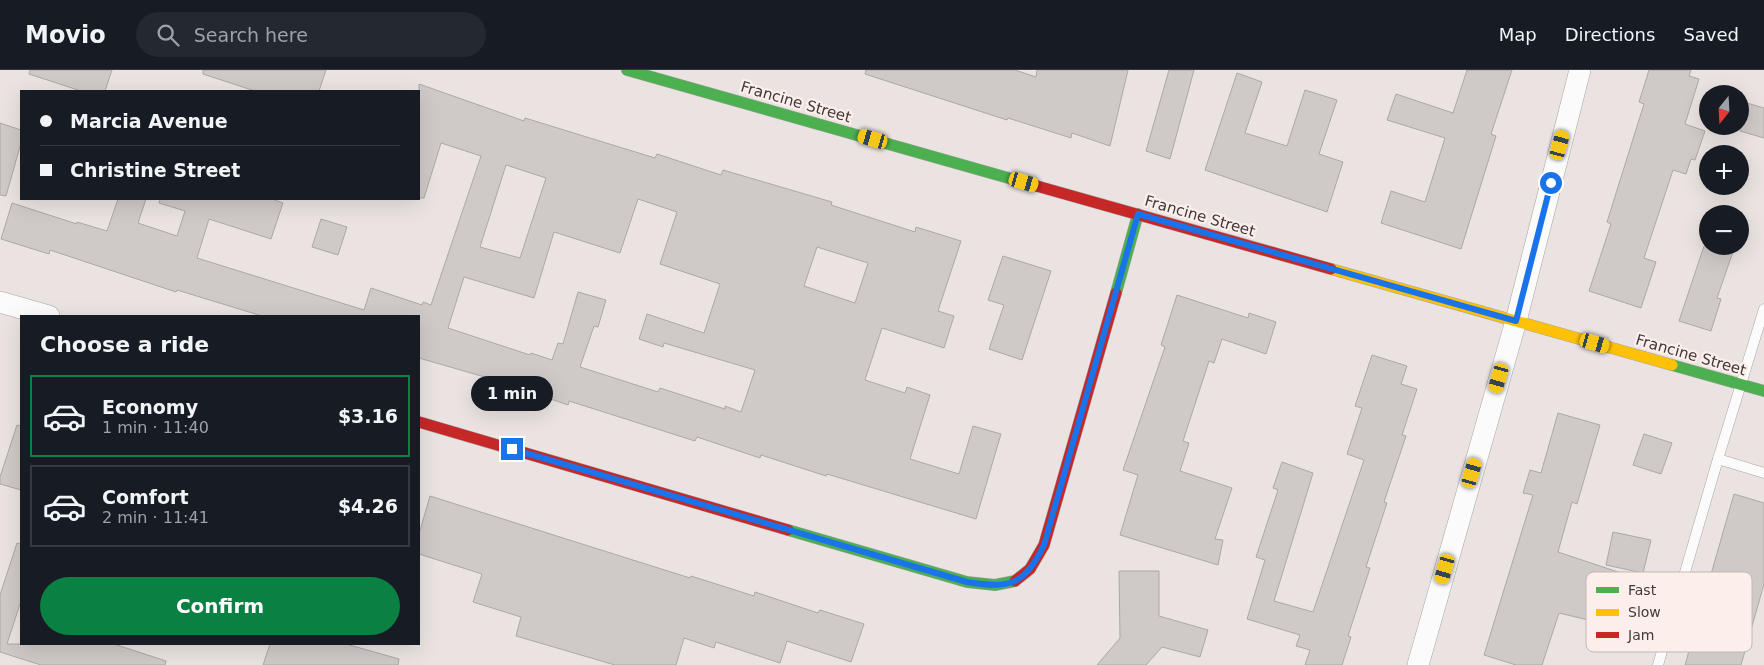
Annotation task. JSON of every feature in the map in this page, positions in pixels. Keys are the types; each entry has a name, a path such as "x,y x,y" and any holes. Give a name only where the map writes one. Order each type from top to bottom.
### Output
{"street":[{"name":"Francine Street","path":"627,70 1764,392"},
{"path":"1418,665 1516,321 1580,70"},
{"path":"420,422 967,582 994,586 1017,581 1033,567 1044,545 1138,214"},
{"path":"0,302 46,315"}],"lane":[{"path":"1685,572 1764,309"},
{"path":"1718,459 1764,473"},
{"path":"1658,665 1662,652"}],"building":[{"path":"30,70 112,70 105,90 78,90 29,74"},
{"path":"203,70 326,70 319,90 252,90 203,74"},
{"path":"866,70 1015,70 1036,77 1037,70 1128,70 1110,146 1072,133 1071,138 1008,118 1007,120 865,74"},
{"path":"1169,70 1194,70 1170,159 1146,151"},
{"path":"1467,70 1512,70 1491,134 1496,136 1461,249 1381,223 1391,191 1425,202 1445,138 1387,120 1396,94 1453,113"},
{"path":"1649,70 1691,70 1689,76 1699,79 1685,124 1699,129 1699,135 1704,135 1695,160 1691,159 1686,174 1673,170 1644,258 1656,262 1641,308 1589,291 1611,224 1607,222 1644,104 1639,102"},
{"path":"1237,73 1262,82 1245,133 1287,146 1305,90 1337,100 1319,154 1343,162 1327,212 1205,170"},
{"path":"419,84 524,121 525,118 655,158 657,154 721,175 723,170 832,202 831,205 915,232 916,227 961,241 938,311 954,316 944,348 882,328 865,380 905,393 907,387 930,395 910,459 959,474 973,426 1001,434 976,519 827,474 826,476 761,455 760,458 697,437 695,441 569,401 568,405 502,382 420,358 420,315 259,315 177,290 176,292 50,250 49,254 1,239 12,203 77,224 77,222 107,231 118,200 146,200 138,223 177,236 185,211 159,203 160,200 275,200 283,203 271,239 209,219 197,258 364,310 371,288 422,305 423,302 431,305 481,156 441,143 424,198 420,198","holes":["506,165 546,178 520,258 480,247","638,199 677,212 660,264 720,284 704,333 647,314 639,339 663,347 664,343 755,370 741,412 725,406 725,409 660,388 658,392 580,367 594,326 598,327 606,300 578,292 563,344 558,343 552,360 531,353 530,355 448,328 464,277 534,298 554,232 620,253","817,247 868,263 855,303 804,286"]},
{"path":"1749,104 1764,108 1764,138 1749,134"},
{"path":"0,123 20,130 20,147 6,196 0,195"},
{"path":"321,219 347,227 338,255 312,247"},
{"path":"1701,255 1732,255 1717,298 1721,299 1711,331 1679,321"},
{"path":"1003,256 1051,271 1022,360 989,349 1004,305 988,300"},
{"path":"1177,295 1248,318 1249,313 1276,322 1266,354 1222,339 1214,363 1209,361 1183,441 1189,443 1180,471 1232,488 1215,539 1223,540 1218,565 1120,535 1138,475 1123,470 1165,347 1161,345"},
{"path":"1372,355 1407,366 1401,384 1417,389 1402,435 1406,436 1384,502 1387,503 1366,567 1370,568 1348,636 1351,637 1342,665 1305,665 1310,650 1296,646 1300,635 1247,619 1265,560 1256,557 1278,490 1273,488 1282,462 1313,473 1274,601 1313,612 1364,460 1347,454 1362,408 1355,406"},
{"path":"1558,413 1600,425 1577,504 1572,502 1558,552 1618,572 1586,572 1586,619 1559,613 1542,665 1516,665 1484,655 1533,495 1523,493 1530,470 1541,473"},
{"path":"17,425 20,426 20,490 0,484 0,477"},
{"path":"1644,434 1672,443 1661,474 1633,465"},
{"path":"1734,494 1764,503 1764,584 1752,626 1752,572 1712,572"},
{"path":"430,496 690,578 691,576 754,596 755,592 818,613 820,610 864,624 851,662 787,641 780,663 716,642 714,648 684,638 676,665 615,665 516,636 521,617 473,602 482,574 420,554 420,531"},
{"path":"1613,532 1651,540 1643,572 1606,565"},
{"path":"17,543 20,544 20,604 7,644 117,645 166,661 165,665 41,665 0,652 0,595"},
{"path":"1119,571 1159,571 1159,616 1208,630 1200,657 1162,647 1146,665 1097,665 1120,638"},
{"path":"270,645 350,645 399,659 398,665 263,665"},
{"path":"1689,652 1745,652 1741,665 1685,665"}],"traffic: fast":[{"path":"627,70 1019,181"},
{"path":"1116,293 1138,214"},
{"path":"1672,365 1764,391"},
{"path":"788,530 967,582 995,585 1015,581"}],"traffic: slow":[{"path":"1331,269 1672,365"}],"traffic: jam":[{"path":"1019,181 1331,269"},
{"path":"1015,581 1030,569 1044,545 1116,293"},
{"path":"420,422 788,530"}],"route":[{"path":"512,449 904,562 967,582 994,586 1017,581 1033,567 1044,545 1138,214 1516,321 1551,183"}]}
